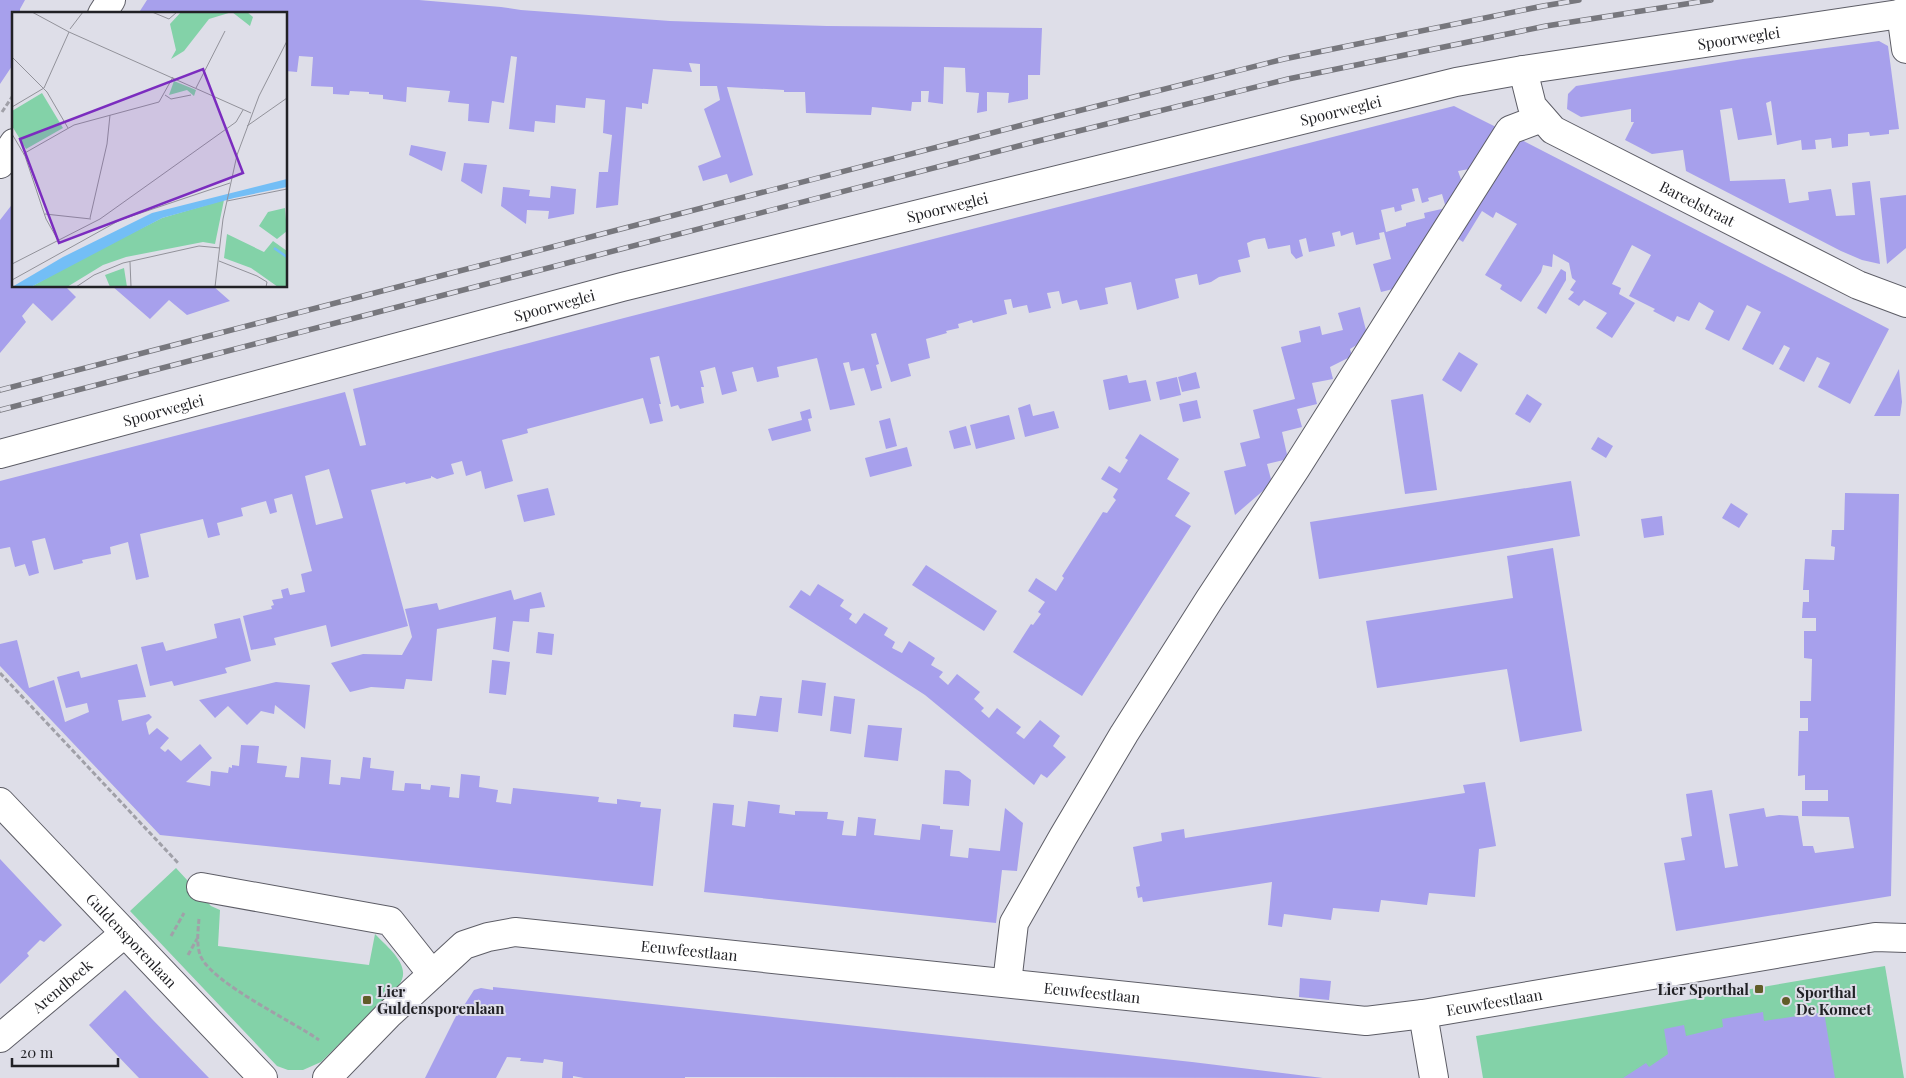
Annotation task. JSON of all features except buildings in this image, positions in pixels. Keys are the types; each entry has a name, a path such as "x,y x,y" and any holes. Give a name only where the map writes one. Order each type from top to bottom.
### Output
{"street":[{"path":"103,12 111,0"},
{"path":"1903,13 1906,49"},
{"name":"Spoorweglei","path":"0,454 622,287 1456,82 1523,70 1903,13"},
{"name":"Bareelstraat","path":"1523,70 1532,106 1553,130 1858,285 1906,303"},
{"path":"1006,983 1014,923 1124,734 1296,468 1510,130 1542,118"},
{"path":"0,164 12,146"},
{"name":"Guldensporenlaan","path":"0,802 263,1078"},
{"path":"201,887 390,922 432,974"},
{"name":"Eeuwfeestlaan","path":"335,1069 432,974 464,946 488,937 515,932 1366,1021 1423,1014 1875,937 1906,938"},
{"name":"Arendbeek","path":"0,1038 125,933"},
{"path":"1423,1014 1434,1078"}],"path":[{"path":"0,114 12,97"},
{"path":"0,672 201,887 198,938 201,956 214,973 239,991 311,1034 335,1069"},
{"path":"150,959 168,944 175,928 201,887"}],"green space":[{"path":"176,868 211,906 220,910 218,946 369,965 375,934 392,951 401,964 403,978 399,985 321,1062 303,1070 288,1070 277,1066 130,911"},
{"name":"Sporthal De Komeet","path":"1885,966 1904,1078 1483,1078 1476,1036"}],"railway":[{"path":"0,390 1284,59 1579,0"},
{"path":"0,410 1034,142 1288,79 1546,26 1711,0"}],"place":[{"name":"Lier Sporthal","path":"1759,989"},
{"name":"Lier Guldensporenlaan","path":"367,1000"},
{"name":"Sporthal De Komeet","path":"1786,1001"}]}
